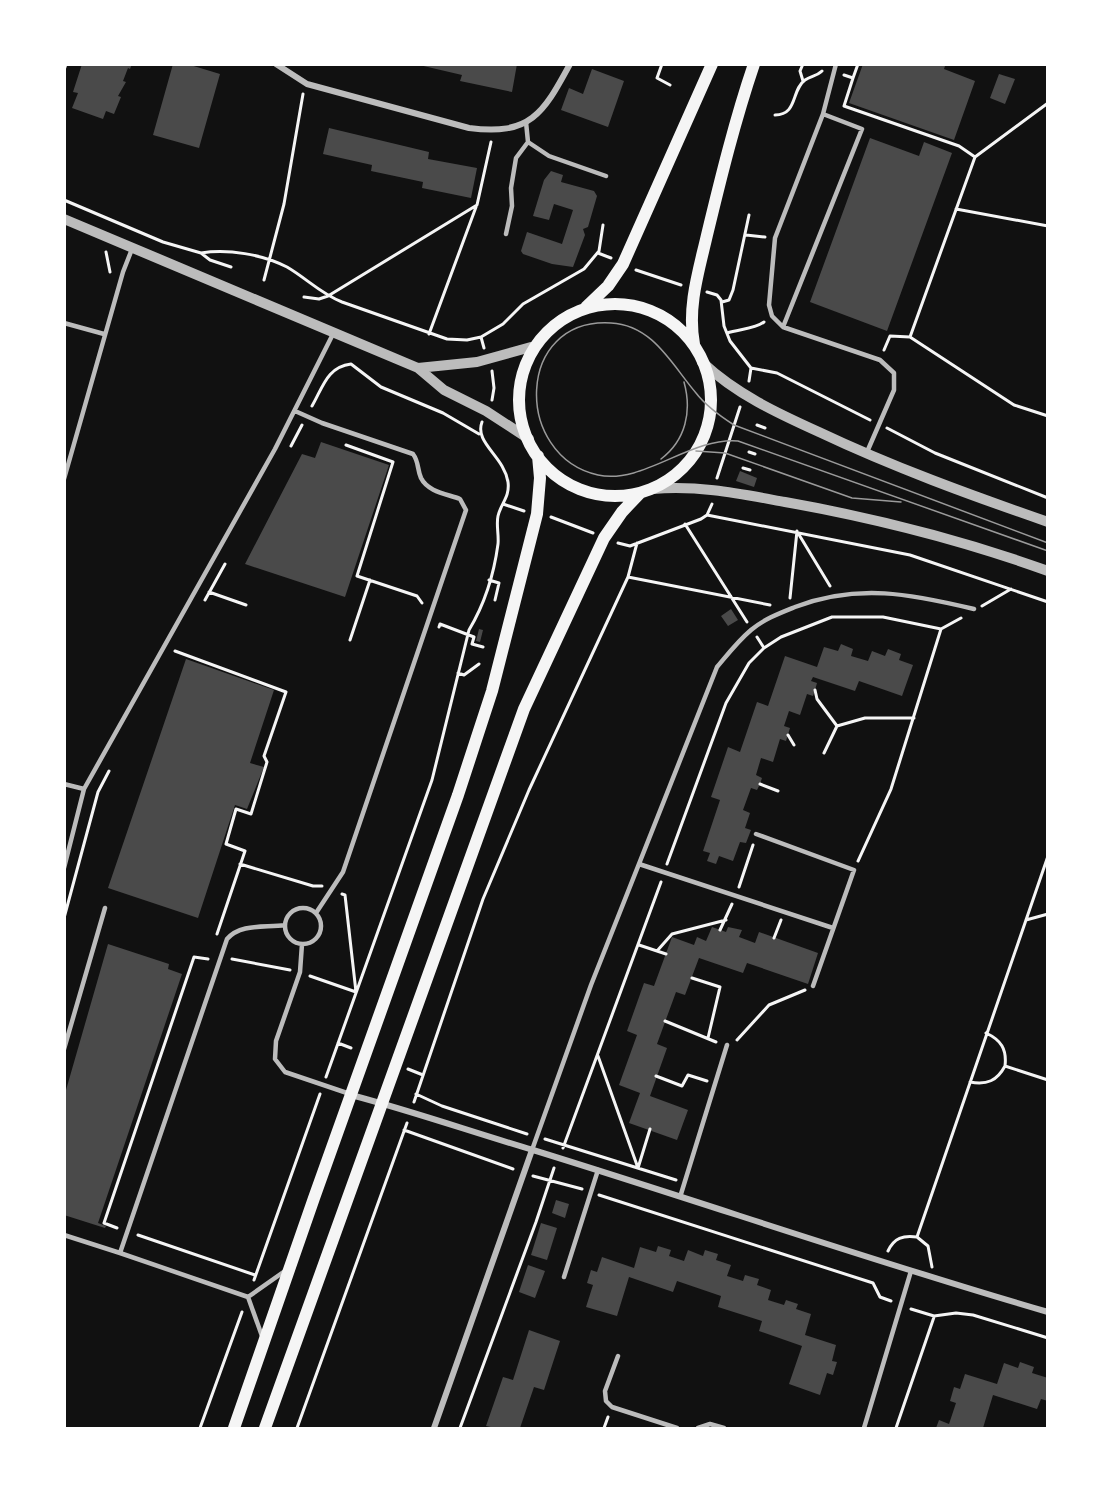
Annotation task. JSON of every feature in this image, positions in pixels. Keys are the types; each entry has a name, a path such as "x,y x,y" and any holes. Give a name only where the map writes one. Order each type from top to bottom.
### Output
{"main road":[{"path":"585,308 608,286 623,264 712,64"},
{"path":"694,345 671,324 643,309 611,304 585,308 552,324 531,347 519,378 520,412 529,439 538,456 553,474 570,484 603,494 639,493 653,489 676,477 690,464 703,445 711,408 707,374 694,345 691,316 694,289 725,164 754,64"},
{"path":"234,1428 458,795 503,651 537,514 540,478 538,456"},
{"path":"265,1428 383,1103 501,767 524,709 604,538 639,493"}],"street":[{"path":"276,64 307,84 470,128 493,131 515,129 539,114 570,64"},
{"path":"64,219 418,368 444,390 486,411 529,439"},
{"path":"418,368 477,362 531,347"},
{"path":"702,362 721,380 744,395 866,454 936,483 1047,522"},
{"path":"653,489 687,486 888,522 947,537 1047,571"},
{"path":"350,1095 412,1111 532,1150 681,1194 929,1278 1047,1312"},
{"path":"434,1428 532,1150"}],"lane":[{"path":"836,64 823,114 775,238 769,295 772,316 783,327 880,360 894,374 894,390 866,454"},
{"path":"783,327 862,129 823,114"},
{"path":"506,234 512,206 511,188 516,158 528,142 526,122"},
{"path":"528,142 549,156 606,176"},
{"path":"64,479 104,334 132,248"},
{"path":"64,324 104,334"},
{"path":"64,868 84,789 295,411 334,334"},
{"path":"295,411 413,454 418,461 422,479 430,489 460,499 466,510 343,872 316,914"},
{"path":"532,1150 591,985 717,667 752,629 789,609 834,595 897,592 974,609"},
{"path":"64,784 84,789"},
{"path":"756,834 854,870 813,986"},
{"path":"639,864 784,914 833,928"},
{"path":"64,1049 105,908"},
{"path":"296,909 310,909 316,914 320,920 319,933 315,939 302,944 289,939 285,925 290,913 296,909"},
{"path":"120,1253 227,939 234,931 285,925"},
{"path":"302,944 300,972 276,1041 275,1059 285,1072 350,1095"},
{"path":"681,1194 727,1046"},
{"path":"564,1277 598,1170"},
{"path":"64,1235 248,1297"},
{"path":"248,1297 290,1267"},
{"path":"864,1428 911,1271"},
{"path":"248,1297 264,1344"},
{"path":"618,1356 605,1391 606,1401 612,1407 677,1428"},
{"path":"698,1428 710,1424 724,1428"}],"path":[{"path":"64,70 66,64"},
{"path":"662,64 657,78 670,85"},
{"path":"775,115 781,115 792,108 803,81 800,72 803,64"},
{"path":"803,81 820,74 823,68"},
{"path":"853,78 844,106 959,146 975,157"},
{"path":"264,280 284,204 299,115 307,84"},
{"path":"910,337 975,157 1047,104"},
{"path":"429,334 477,205 493,131"},
{"path":"64,200 163,242 201,253 227,251 269,260 286,267 328,296 429,334 458,340 481,337 503,324 523,304 577,274 598,253 603,225"},
{"path":"304,297 319,299 328,296 477,205"},
{"path":"956,209 1047,226"},
{"path":"722,303 729,300 733,290 749,215"},
{"path":"746,235 775,238"},
{"path":"201,253 210,260 231,267"},
{"path":"598,253 608,256"},
{"path":"634,269 687,288"},
{"path":"714,294 722,303 727,333 733,346 751,368 777,373 935,453 1047,498"},
{"path":"727,333 745,327 757,327 772,316"},
{"path":"880,360 890,336 910,337 1014,405 1047,416"},
{"path":"481,337 485,350"},
{"path":"200,1428 432,780 468,634 481,612 498,546 498,514 509,490 506,473 500,460 479,435 435,409 381,387 351,364 338,366 331,371 290,448"},
{"path":"750,378 751,368"},
{"path":"490,403 494,388 492,371"},
{"path":"716,482 741,404"},
{"path":"757,425 765,428"},
{"path":"479,429 479,435"},
{"path":"340,442 393,462 357,576 417,596 422,605"},
{"path":"749,452 755,454"},
{"path":"743,468 750,470"},
{"path":"503,504 519,510"},
{"path":"621,544 637,543 685,524 707,514 710,510"},
{"path":"707,514 910,555 1047,602"},
{"path":"548,516 595,534"},
{"path":"685,524 764,648"},
{"path":"797,531 834,595"},
{"path":"628,577 789,609 797,531"},
{"path":"297,1428 412,1111 483,899 542,760 628,577 637,543"},
{"path":"203,602 226,561"},
{"path":"350,640 369,580"},
{"path":"489,580 499,583 495,600"},
{"path":"989,603 1011,589"},
{"path":"209,592 246,605"},
{"path":"459,1428 536,1222 549,1179 639,945 726,703 749,663 764,648 781,637 831,617 883,617 941,629 957,620"},
{"path":"438,630 440,624 474,637 472,644 483,646"},
{"path":"854,870 891,789 941,629"},
{"path":"180,642 175,651 286,692 264,756 267,762 251,814 236,809 226,844 245,851 215,938"},
{"path":"458,673 464,675 479,664"},
{"path":"815,690 817,699 837,726"},
{"path":"824,753 837,726 865,718 914,718"},
{"path":"788,735 794,745"},
{"path":"64,918 98,792 113,762"},
{"path":"760,784 778,791"},
{"path":"917,1237 1047,856"},
{"path":"240,864 313,886 333,889 345,895 356,992"},
{"path":"774,938 784,914"},
{"path":"1026,920 1047,914"},
{"path":"657,951 672,934 726,920"},
{"path":"639,945 666,954"},
{"path":"212,948 208,959 229,967 233,958 300,972 356,992"},
{"path":"692,978 720,987 708,1039"},
{"path":"665,1021 731,1047 769,1005 813,986"},
{"path":"970,1082 982,1084 992,1081 1005,1066 1003,1046 986,1033"},
{"path":"598,1054 638,1167"},
{"path":"1005,1066 1047,1080"},
{"path":"656,1076 682,1086 688,1075 715,1083"},
{"path":"638,1167 650,1129"},
{"path":"404,1130 524,1173 591,1192 873,1283 880,1298 901,1306 934,1316 956,1313 973,1315 1047,1338"},
{"path":"638,1167 684,1183"},
{"path":"884,1262 891,1244 897,1239 906,1235 917,1237 928,1246 932,1254 933,1264 929,1278"},
{"path":"896,1428 934,1316"}],"building":[{"path":"82,64 132,64 123,81 126,82 118,96 121,97 114,114 106,111 103,119 72,108 78,93 73,92"},
{"path":"173,64 187,64 220,74 199,148 153,135"},
{"path":"415,64 517,64 512,92 460,81 462,75"},
{"path":"863,64 942,64 945,66 944,69 975,81 954,140 849,103"},
{"path":"592,69 624,81 608,127 561,110 569,88 583,94"},
{"path":"999,74 1015,79 1005,104 990,98"},
{"path":"329,128 429,152 428,159 477,168 471,198 422,188 423,182 371,171 372,165 323,154"},
{"path":"870,138 919,156 924,142 952,153 887,331 810,302"},
{"path":"551,171 563,175 561,182 594,191 597,196 588,227 583,229 585,235 573,267 552,264 523,254 521,251 527,232 562,244 573,210 554,204 549,220 533,216 544,180"},
{"path":"321,442 389,465 345,597 245,564 302,454 315,458"},
{"path":"740,471 757,478 754,487 736,481"},
{"path":"731,609 738,620 728,626 721,616"},
{"path":"479,629 483,630 480,642 476,641"},
{"path":"841,644 853,649 851,656 868,661 872,651 885,656 888,649 901,654 899,660 913,665 902,696 859,681 855,691 813,677 811,681 817,683 813,696 807,694 800,715 789,711 784,726 790,728 786,741 780,739 773,762 761,758 756,775 762,778 760,784 757,790 751,788 743,810 750,813 745,828 751,830 746,843 740,842 733,861 719,856 716,864 707,861 710,853 703,851 720,800 711,797 728,747 740,752 757,702 768,706 785,656 817,667 824,647 838,651"},
{"path":"186,659 274,690 250,763 264,767 247,809 235,805 198,918 108,888"},
{"path":"712,927 726,932 728,927 742,930 739,937 755,943 759,932 818,953 808,984 747,963 743,973 699,958 685,995 676,992 657,1044 667,1048 650,1096 688,1110 677,1140 629,1123 640,1093 619,1085 637,1035 627,1031 644,983 654,986 672,937 694,945 697,937 706,941"},
{"path":"108,944 169,964 168,969 182,974 98,1223 106,1226 105,1228 64,1215 64,1097"},
{"path":"556,1200 569,1204 565,1218 552,1213"},
{"path":"541,1223 557,1228 547,1260 531,1255"},
{"path":"658,1246 671,1250 669,1256 684,1261 688,1250 703,1256 705,1250 718,1254 716,1260 731,1265 727,1276 743,1281 745,1275 759,1279 757,1285 771,1290 768,1300 784,1305 786,1300 798,1304 796,1309 811,1314 805,1335 836,1345 832,1361 837,1362 833,1375 827,1373 820,1395 789,1384 802,1346 759,1331 762,1321 718,1307 721,1296 677,1281 673,1292 629,1277 617,1316 586,1307 593,1285 587,1283 591,1270 597,1272 602,1257 634,1268 640,1247 656,1252"},
{"path":"528,1265 545,1271 535,1298 519,1292"},
{"path":"529,1330 560,1341 544,1390 534,1387 520,1428 486,1426 503,1377 513,1380"},
{"path":"1020,1362 1034,1367 1032,1373 1048,1378 1048,1401 1041,1399 1037,1409 993,1395 983,1428 936,1428 939,1420 949,1424 956,1403 950,1401 954,1387 960,1389 965,1374 997,1384 1004,1363 1018,1368"}],"tram line":[{"path":"1048,543 734,425 704,402 660,348 639,331 626,325 611,323 579,327 557,342 542,363 537,390 539,417 551,442 570,463 598,475 615,476 632,473 702,446 738,441 1048,551"},
{"path":"661,459 676,443 685,424 687,404 684,382"},
{"path":"696,451 725,453 852,498 901,502"}]}
